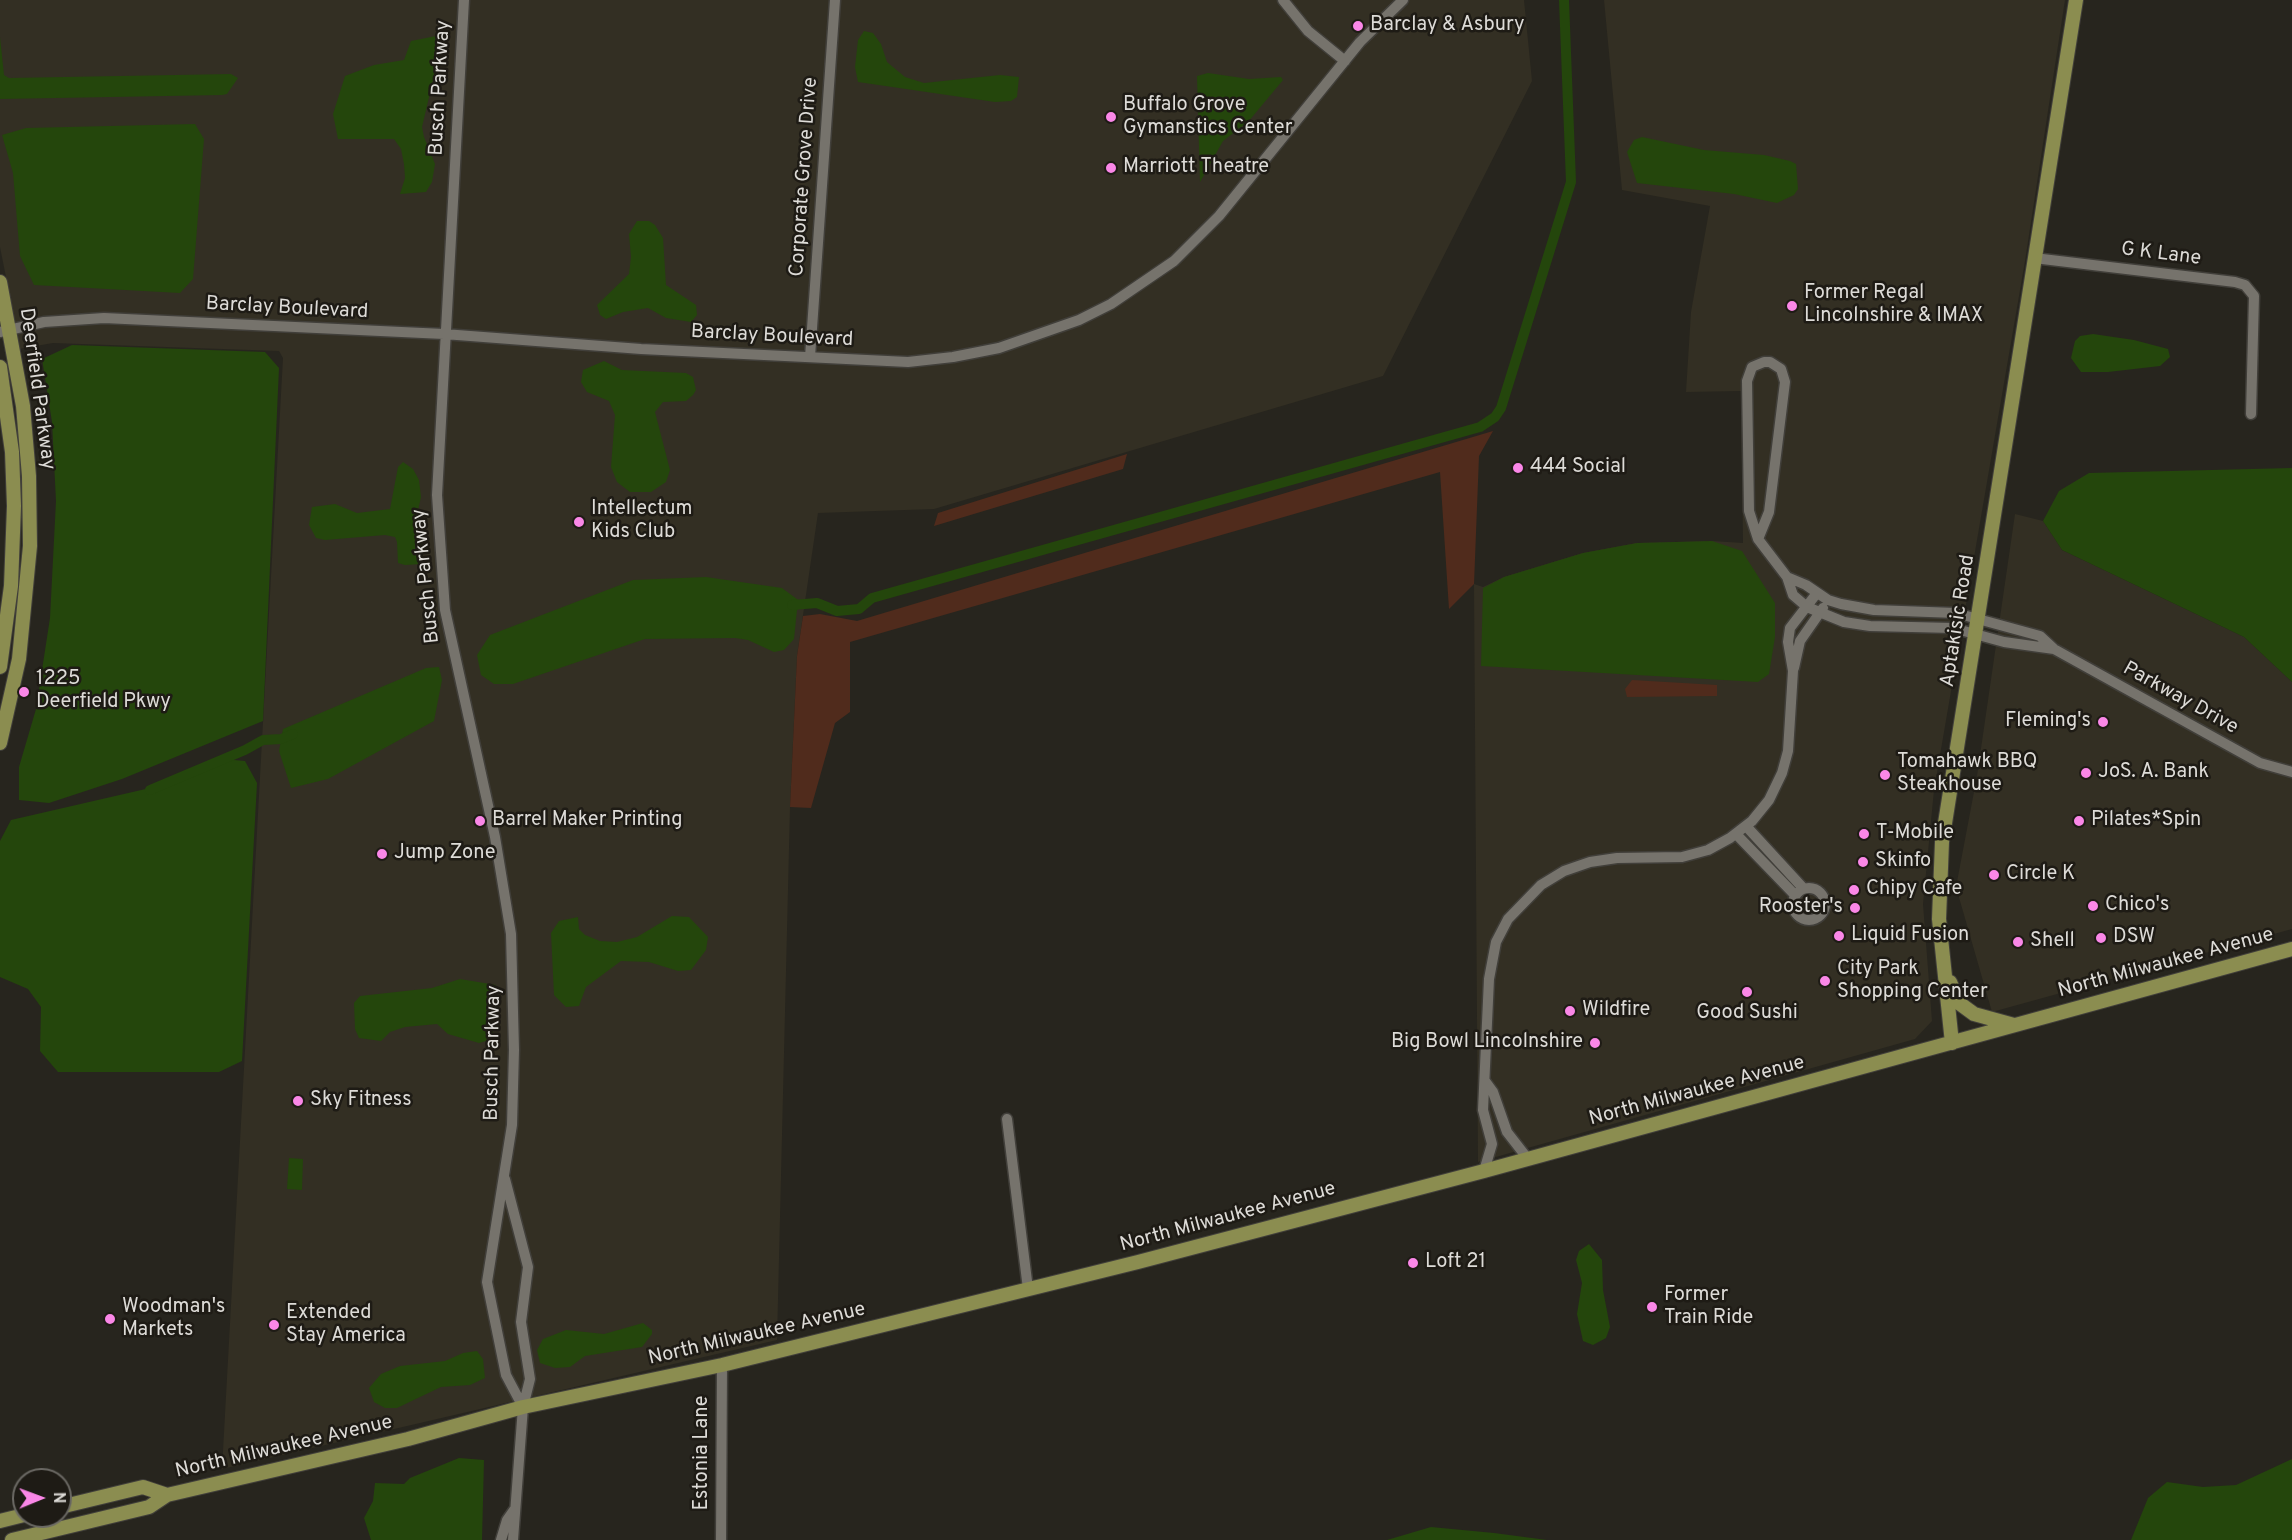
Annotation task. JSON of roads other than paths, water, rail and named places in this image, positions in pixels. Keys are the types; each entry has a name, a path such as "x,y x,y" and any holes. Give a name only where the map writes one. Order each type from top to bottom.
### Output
{"main road":[{"name":"Aptakisic Road","path":"1952,1043 1939,919 1942,842 1980,618 2034,258 2076,0"},
{"name":"Deerfield Parkway","path":"0,282 5,330 23,406 29,476 30,546 21,645 15,682 0,743"},
{"name":"Deerfield Parkway","path":"0,367 12,452 14,506 11,586 0,667"},
{"name":"North Milwaukee Avenue","path":"12,1540 149,1507 166,1495 408,1439 523,1407 722,1365 1028,1289 1484,1171 2292,949"},
{"path":"1944,969 1959,1003 1974,1014 2015,1026"},
{"name":"North Milwaukee Avenue","path":"72,1504 143,1487 166,1495"}],"street":[{"name":"Busch Parkway","path":"464,0 437,495 445,610 495,837 511,934 514,1050 512,1125 505,1178 497,1207 487,1282 506,1375 523,1407"},
{"name":"Corporate Grove Drive","path":"810,357 835,0"},
{"path":"1283,0 1308,31 1345,61"},
{"name":"Barclay Boulevard","path":"5,330 44,322 104,318 444,334 641,349 909,362 974,354 1045,334 1111,304 1174,261 1197,240 1247,182 1360,42 1403,0"},
{"name":"G K Lane","path":"2034,258 2246,285 2254,296 2251,414"},
{"name":"Parkway Drive","path":"1758,539 1769,512 1785,382 1781,369 1764,362 1752,367 1747,381 1749,511 1758,539 1787,577 1793,595 1807,607 1844,622 1870,626 1953,628 1977,636 2054,649"},
{"name":"Parkway Drive","path":"1787,577 1828,600 1874,610 1956,613 2040,636 2054,649 2260,763 2292,772"},
{"path":"1793,671 1788,642 1790,628 1817,593"},
{"path":"1484,1171 1492,1144 1483,1110 1489,979 1496,942 1508,918 1541,885 1564,871 1590,861 1617,858 1682,857 1708,850 1746,826 1769,800 1782,773 1790,729 1793,671 1800,641 1828,600"},
{"path":"2,642 21,645"},
{"path":"1736,834 1799,892 1746,826"},
{"path":"1485,1081 1493,1092 1507,1132 1528,1159"},
{"path":"1007,1119 1028,1289"},
{"name":"Busch Parkway","path":"505,1178 528,1267 521,1322 530,1379 523,1407"},
{"name":"Estonia Lane","path":"722,1365 722,1540"},
{"path":"513,1540 523,1407"},
{"path":"501,1540 507,1520 516,1507"}],"waterway":[{"path":"792,605 817,603 837,611 859,609 872,598 1480,427 1495,417 1501,408 1571,182 1564,0"},
{"path":"150,790 245,750 263,740 281,739 293,734"}],"place":[{"name":"Barclay & Asbury","path":"1358,26"},
{"name":"Buffalo Grove Gymanstics Center","path":"1111,117"},
{"name":"Marriott Theatre","path":"1111,168"},
{"name":"Former Regal Lincolnshire & IMAX","path":"1792,306"},
{"name":"444 Social","path":"1518,468"},
{"name":"Intellectum Kids Club","path":"579,522"},
{"name":"1225 Deerfield Pkwy","path":"24,692"},
{"name":"Fleming's","path":"2103,722"},
{"name":"JoS. A. Bank","path":"2086,773"},
{"name":"Tomahawk BBQ Steakhouse","path":"1885,775"},
{"name":"Barrel Maker Printing","path":"480,821"},
{"name":"Pilates*Spin","path":"2079,821"},
{"name":"T-Mobile","path":"1864,834"},
{"name":"Jump Zone","path":"382,854"},
{"name":"Skinfo","path":"1863,862"},
{"name":"Circle K","path":"1994,875"},
{"name":"Chipy Cafe","path":"1854,890"},
{"name":"Chico's","path":"2093,906"},
{"name":"Rooster's","path":"1855,908"},
{"name":"Liquid Fusion","path":"1839,936"},
{"name":"DSW","path":"2101,938"},
{"name":"Shell","path":"2018,942"},
{"name":"City Park Shopping Center","path":"1825,981"},
{"name":"Good Sushi","path":"1747,992"},
{"name":"Wildfire","path":"1570,1011"},
{"name":"Big Bowl Lincolnshire","path":"1595,1043"},
{"name":"Sky Fitness","path":"298,1101"},
{"name":"Loft 21","path":"1413,1263"},
{"name":"Former Train Ride","path":"1652,1307"},
{"name":"Woodman's Markets","path":"110,1319"},
{"name":"Extended Stay America","path":"274,1325"}]}
